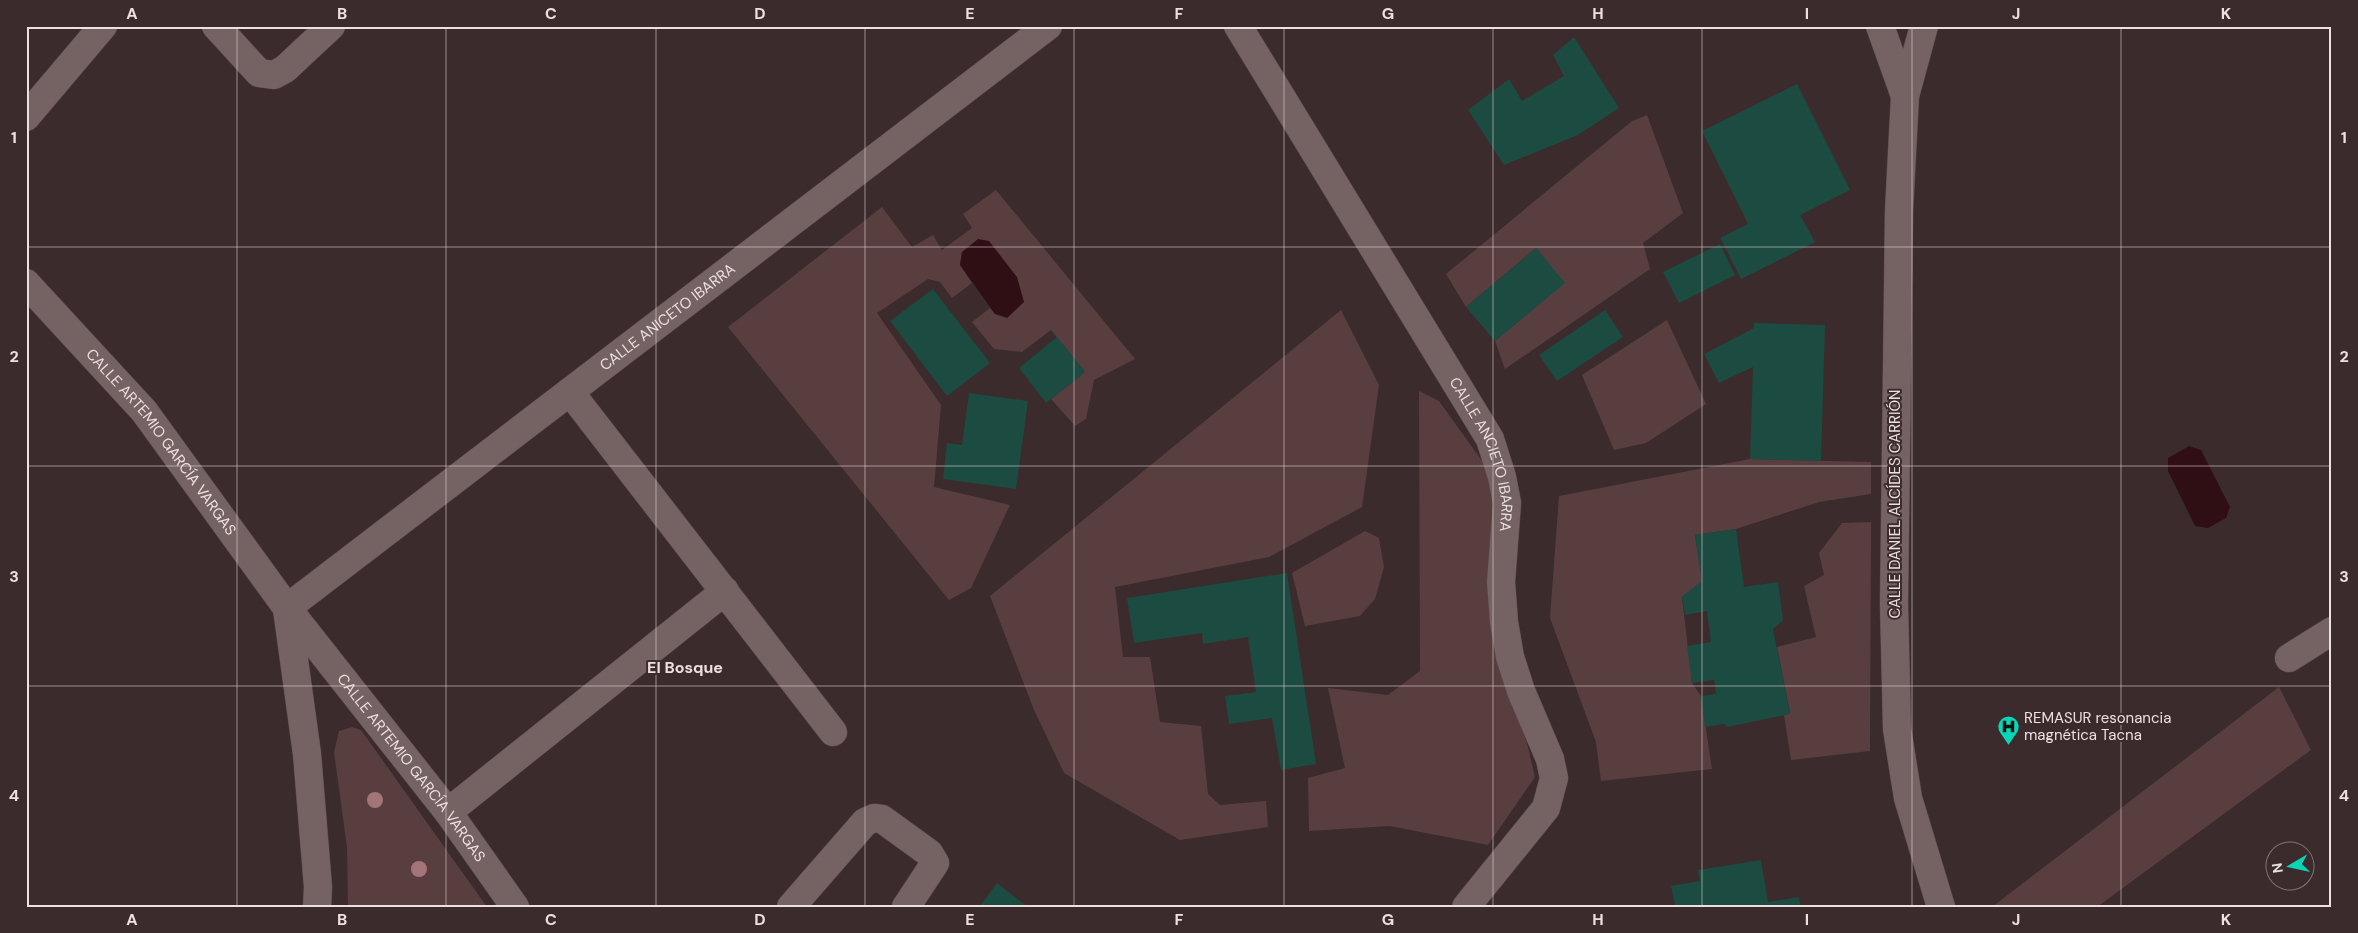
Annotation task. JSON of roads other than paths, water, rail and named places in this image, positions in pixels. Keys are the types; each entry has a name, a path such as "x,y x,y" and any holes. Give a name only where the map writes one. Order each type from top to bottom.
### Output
{"street":[{"path":"26,117 103,26"},
{"path":"216,26 259,73 274,75 285,69 332,26"},
{"name":"CALLE ANICETO IBARRA","path":"287,608 1048,26"},
{"name":"CALLE ANCIETO IBARRA","path":"1238,26 1490,439 1502,477 1507,503 1501,582 1510,657 1521,690 1550,759 1554,778 1546,808 1466,907"},
{"name":"CALLE DANIEL ALCÍDES CARRIÓN","path":"1880,26 1905,96"},
{"name":"CALLE DANIEL ALCÍDES CARRIÓN","path":"1924,26 1905,96 1899,211 1895,400 1894,604 1897,729 1908,798 1941,907"},
{"name":"CALLE ARTEMIO GARCÍA VARGAS","path":"26,284 144,411 287,608 448,812 515,907"},
{"path":"570,392 833,732"},
{"path":"448,812 725,591"},
{"name":"CALLE ARTEMIO GARCÍA VARGAS","path":"287,608 307,754 318,887 317,907"},
{"path":"2289,658 2332,631"},
{"path":"791,907 865,822 874,818 882,819 929,853 935,863 906,907"}],"place":[{"name":"REMASUR resonancia magnética Tacna","path":"2008,746"}],"district":[{"name":"El Bosque","path":"685,667"}]}
